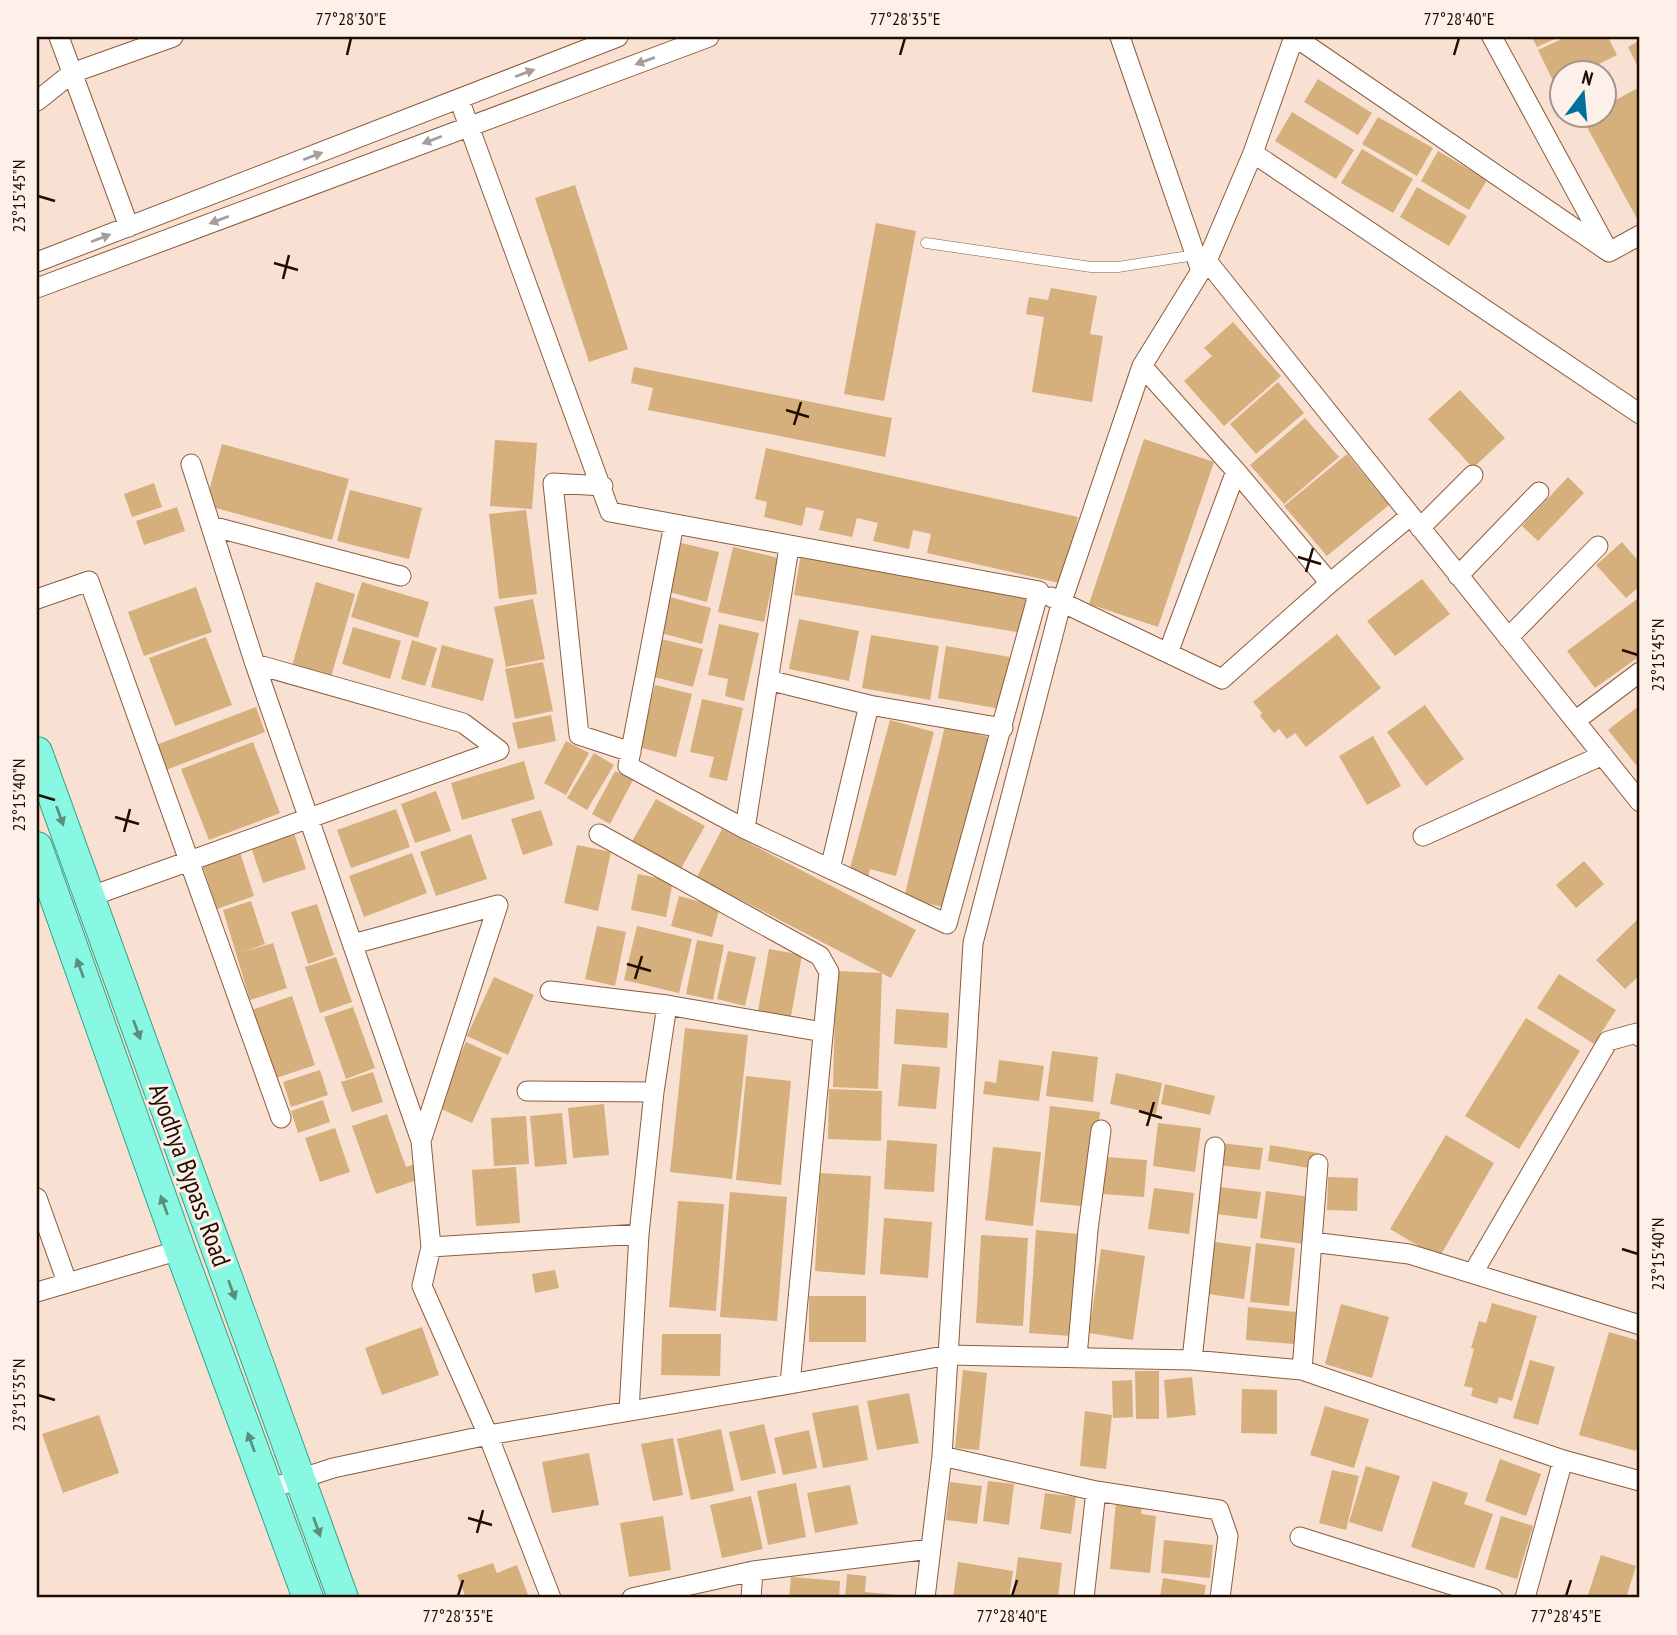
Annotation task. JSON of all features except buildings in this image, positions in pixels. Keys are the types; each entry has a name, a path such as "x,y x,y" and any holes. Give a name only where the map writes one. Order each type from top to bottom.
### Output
{"main road":[{"name":"Ayodhya Bypass Road","path":"37,752 343,1598"},
{"name":"Ayodhya Bypass Road","path":"37,847 180,1250 308,1598"}],"street":[{"path":"59,37 129,227"},
{"path":"37,101 72,72 173,37"},
{"path":"37,262 618,37"},
{"path":"37,288 709,37"},
{"path":"1120,37 1201,262 1640,802"},
{"path":"925,1598 943,1456 973,943 1061,604 1142,366 1201,262 1253,153 1294,37 1609,253"},
{"path":"1492,37 1609,253"},
{"path":"459,99 603,486 610,512 1039,591 1061,604 1222,679 1331,583 1415,522 1473,475"},
{"path":"1253,153 1640,414"},
{"path":"1609,253 1640,235"},
{"path":"1142,366 1331,583"},
{"path":"191,464 255,664 421,1141 431,1247 422,1286 488,1435 551,1598"},
{"path":"1168,653 1236,471"},
{"path":"603,486 553,483 579,735 631,752"},
{"path":"1458,576 1539,492"},
{"path":"674,524 628,766 745,829 947,924 1039,591"},
{"path":"211,526 401,576"},
{"path":"1508,638 1598,546"},
{"path":"745,829 789,547"},
{"path":"37,599 89,581 281,1118"},
{"path":"89,897 499,750 463,723 255,664"},
{"path":"1575,721 1640,672"},
{"path":"768,680 869,705 1003,728"},
{"path":"830,869 869,705"},
{"path":"1423,836 1603,755"},
{"path":"599,834 820,956 829,972 790,1384"},
{"path":"353,944 498,905 421,1141"},
{"path":"550,991 667,1005 823,1032"},
{"path":"629,1411 639,1234 654,1092 667,1005"},
{"path":"1473,1273 1608,1041 1637,1033 1640,1037"},
{"path":"527,1091 654,1092"},
{"path":"1077,1357 1088,1230 1101,1130"},
{"path":"1192,1360 1215,1147"},
{"path":"1302,1370 1318,1164"},
{"path":"37,1198 67,1282"},
{"path":"431,1247 639,1234"},
{"path":"1312,1242 1409,1254 1640,1325"},
{"path":"37,1292 180,1250"},
{"path":"269,1489 333,1468 488,1435 949,1355 1192,1360 1302,1370 1563,1460 1640,1482"},
{"path":"943,1456 1096,1491 1219,1510 1227,1536 1220,1598"},
{"path":"1525,1598 1563,1460"},
{"path":"1084,1598 1096,1491"},
{"path":"1300,1537 1493,1598"},
{"path":"632,1598 753,1571 930,1549"},
{"path":"751,1598 753,1571"}],"lane":[{"path":"926,243 1091,267 1201,262"}]}
